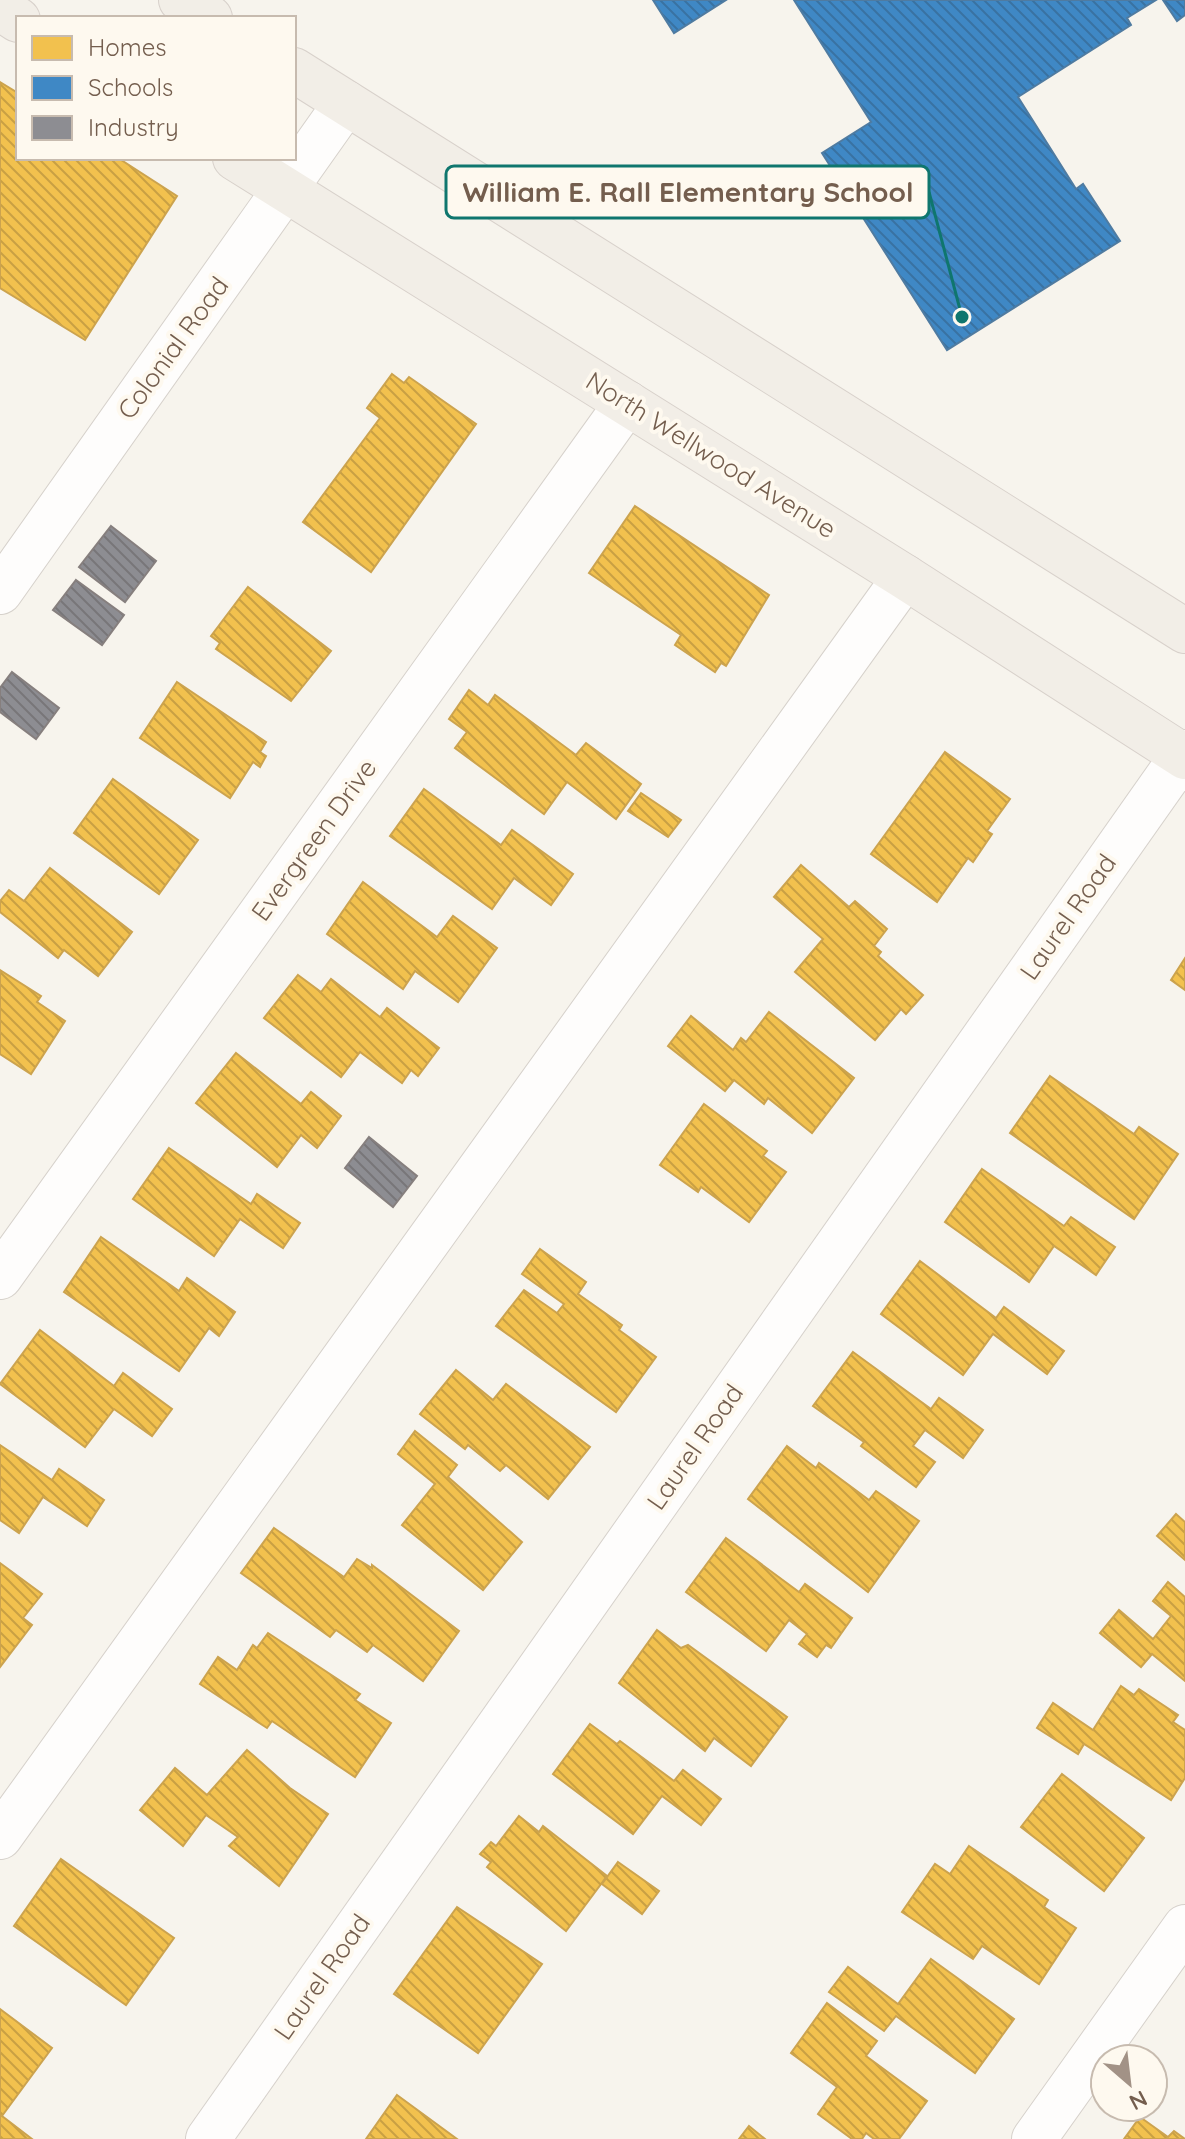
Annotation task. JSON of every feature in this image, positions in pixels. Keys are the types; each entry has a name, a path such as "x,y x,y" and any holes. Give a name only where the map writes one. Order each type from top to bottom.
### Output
{"main road":[{"path":"181,0 207,16"},
{"path":"296,71 1185,631"},
{"name":"North Wellwood Avenue","path":"238,160 1184,755"}],"street":[{"name":"Colonial Road","path":"0,592 346,103"},
{"name":"Evergreen Drive","path":"0,1277 627,403"},
{"path":"0,1837 905,577"},
{"name":"Laurel Road","path":"208,2139 1184,755"},
{"path":"1034,2139 1185,1927"}],"building: Homes":[{"path":"0,82 16,92 16,160 121,160 177,196 85,340 0,288"},
{"path":"392,374 404,383 409,377 476,424 371,572 303,522 380,418 367,408"},
{"path":"635,506 769,595 726,666 721,663 715,672 675,645 681,635 589,573"},
{"path":"248,587 331,651 291,701 216,649 220,643 211,636"},
{"path":"177,682 266,742 260,752 266,756 260,767 253,762 230,798 140,738"},
{"path":"469,690 488,705 495,695 576,755 586,743 641,784 616,819 567,782 544,814 455,748 467,732 449,719"},
{"path":"945,752 1010,799 987,831 992,834 973,862 968,858 937,902 871,854"},
{"path":"113,779 198,840 159,894 74,833"},
{"path":"424,789 501,845 512,830 573,874 551,905 514,878 492,909 390,836"},
{"path":"641,793 681,820 668,837 628,811"},
{"path":"801,865 849,907 855,901 887,929 874,946 881,952 878,956 923,995 906,1014 901,1009 875,1040 795,972 823,939 774,897"},
{"path":"50,868 132,932 98,976 64,950 58,958 0,912 0,901 9,890 24,901"},
{"path":"363,882 437,937 453,916 497,948 458,1002 415,971 403,989 327,934"},
{"path":"1185,958 1185,990 1171,980"},
{"path":"0,970 41,996 37,1002 65,1021 31,1074 0,1054"},
{"path":"298,975 321,992 331,979 380,1017 387,1008 439,1048 418,1076 411,1070 402,1083 360,1052 341,1077 264,1018"},
{"path":"769,1012 854,1078 812,1133 768,1098 764,1104 734,1080 725,1091 668,1046 691,1016 733,1050 741,1038 746,1042"},
{"path":"236,1053 301,1104 311,1092 341,1116 317,1148 301,1135 277,1167 196,1103"},
{"path":"1050,1076 1134,1134 1139,1127 1178,1154 1134,1219 1010,1133"},
{"path":"704,1104 767,1151 763,1156 786,1172 749,1222 701,1187 698,1192 660,1165"},
{"path":"169,1148 251,1204 257,1194 300,1223 283,1248 240,1219 214,1256 133,1199"},
{"path":"982,1169 1064,1226 1071,1217 1115,1247 1096,1275 1054,1246 1029,1282 945,1222"},
{"path":"101,1237 179,1291 187,1278 235,1312 219,1336 209,1328 179,1371 64,1292"},
{"path":"540,1249 586,1282 578,1294 622,1325 619,1330 656,1357 616,1412 496,1326 524,1290 557,1313 564,1304 522,1274"},
{"path":"920,1261 996,1318 1004,1307 1064,1351 1047,1374 993,1334 963,1375 881,1314"},
{"path":"40,1330 114,1386 123,1373 172,1409 152,1436 114,1409 85,1447 0,1384"},
{"path":"853,1352 931,1409 939,1398 983,1430 963,1458 925,1430 913,1446 935,1462 916,1487 861,1446 864,1442 813,1406"},
{"path":"456,1370 493,1400 506,1384 590,1447 548,1499 506,1465 500,1471 468,1445 465,1449 420,1414"},
{"path":"415,1431 457,1465 448,1477 522,1542 483,1590 402,1525 435,1484 398,1454"},
{"path":"0,1445 52,1480 59,1469 104,1500 87,1526 43,1497 19,1533 0,1520"},
{"path":"787,1446 816,1468 819,1463 869,1500 876,1491 919,1521 868,1592 748,1499"},
{"path":"1176,1514 1185,1522 1185,1560 1157,1536"},
{"path":"274,1528 344,1577 357,1559 372,1568 372,1565 459,1631 423,1681 373,1645 367,1652 336,1630 330,1637 241,1573"},
{"path":"726,1538 799,1592 805,1584 852,1618 831,1648 826,1645 817,1657 799,1644 807,1634 789,1620 766,1651 686,1592"},
{"path":"0,1563 42,1594 23,1618 32,1625 0,1667"},
{"path":"1168,1582 1185,1597 1185,1681 1152,1654 1141,1667 1100,1633 1119,1610 1153,1639 1171,1616 1153,1601"},
{"path":"657,1630 681,1648 688,1645 787,1717 751,1766 714,1738 705,1751 619,1683"},
{"path":"268,1633 360,1694 355,1700 391,1723 355,1777 272,1721 267,1728 200,1684 218,1657 237,1670 253,1645 257,1648"},
{"path":"1121,1686 1134,1695 1139,1689 1178,1715 1173,1722 1185,1730 1185,1778 1171,1800 1084,1744 1078,1754 1037,1728 1053,1703 1093,1730"},
{"path":"590,1724 617,1744 620,1741 674,1781 683,1770 721,1799 701,1825 662,1796 633,1834 553,1774"},
{"path":"247,1750 290,1788 328,1814 279,1886 229,1846 238,1837 206,1815 183,1846 140,1810 175,1768 207,1795"},
{"path":"1062,1774 1144,1838 1104,1891 1021,1827"},
{"path":"519,1816 539,1832 543,1826 607,1876 566,1931 487,1867 491,1862 480,1854 491,1842 496,1846"},
{"path":"969,1846 1048,1900 1044,1907 1076,1928 1039,1984 982,1946 973,1959 902,1912 935,1864 950,1874"},
{"path":"61,1859 174,1938 126,2005 14,1926"},
{"path":"618,1862 659,1891 642,1914 602,1884"},
{"path":"457,1907 542,1964 478,2053 394,1994"},
{"path":"931,1959 1014,2019 975,2073 896,2016 884,2031 829,1992 848,1967 898,2004"},
{"path":"827,2003 877,2041 866,2056 927,2101 899,2139 874,2139 866,2133 862,2139 852,2139 818,2114 837,2087 791,2053"},
{"path":"0,2009 52,2048 2,2116 32,2139 0,2139"},
{"path":"397,2095 457,2139 366,2139"},
{"path":"1136,2123 1148,2123 1168,2137 1174,2131 1185,2139 1124,2139"},
{"path":"749,2126 765,2139 739,2139"}],"building: Schools":[{"path":"653,0 726,0 674,33"},
{"path":"794,0 1156,0 1127,18 1131,25 1018,97 1076,189 1083,184 1120,241 947,350 822,153 871,122"},
{"path":"1163,0 1185,0 1185,15 1177,21"}],"building: Industry":[{"path":"111,526 156,561 125,602 79,567"},
{"path":"76,580 124,615 102,645 53,610"},
{"path":"12,672 59,708 36,739 0,712 0,688"},
{"path":"369,1137 417,1176 393,1207 345,1168"}],"place":[{"name":"William E. Rall Elementary School","path":"962,317"}]}
